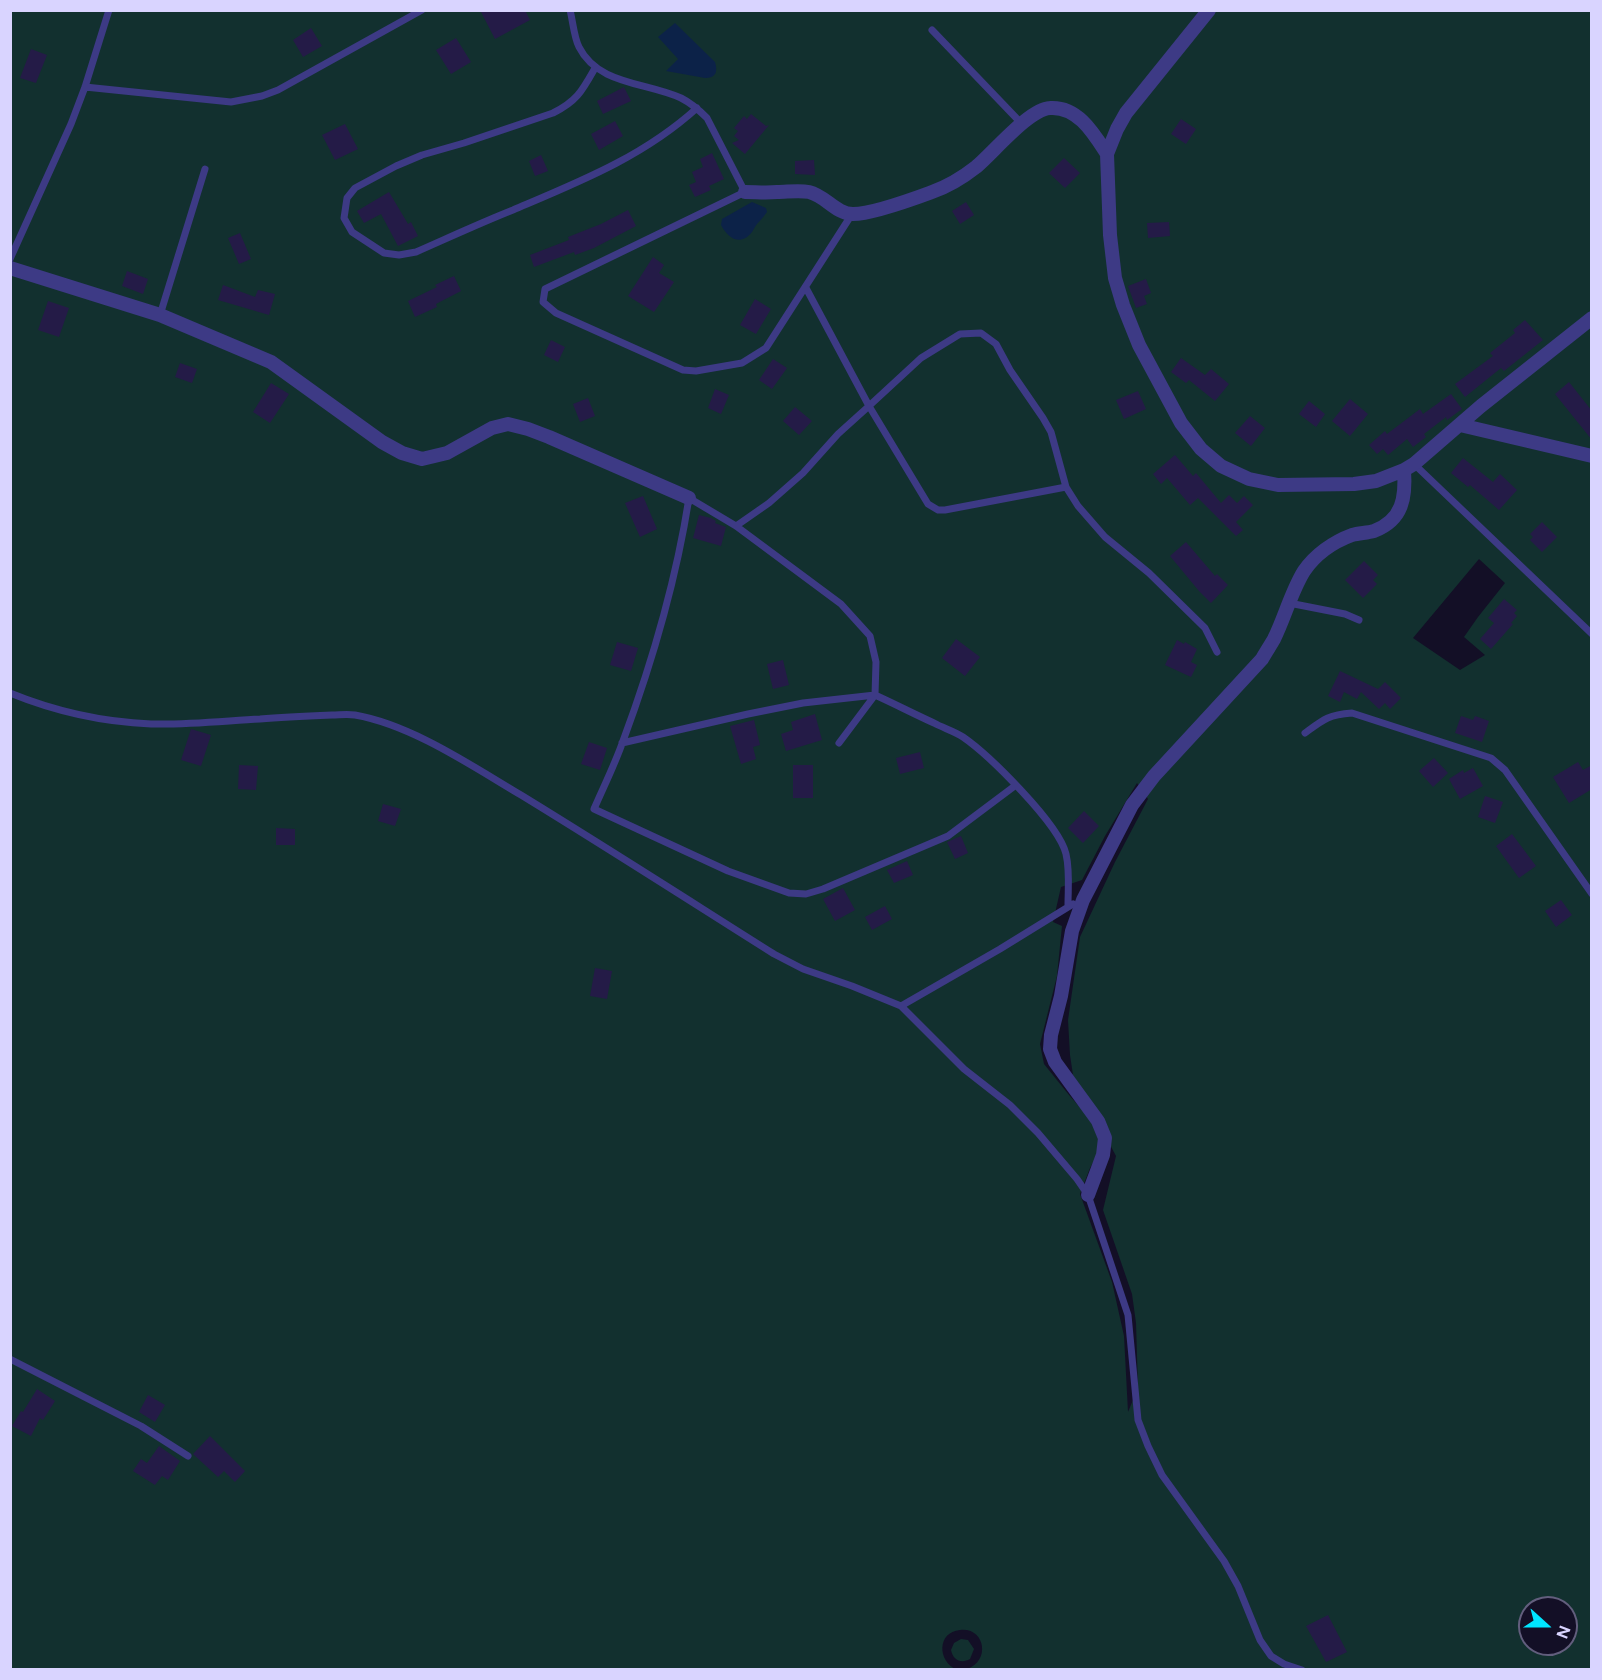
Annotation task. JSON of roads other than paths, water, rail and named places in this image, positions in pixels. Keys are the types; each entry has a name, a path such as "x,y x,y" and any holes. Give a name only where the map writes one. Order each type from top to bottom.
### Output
{"street":[{"path":"1209,10 1126,113 1107,154 1114,279 1139,345 1182,423 1201,449 1221,466 1249,479 1278,486 1354,484 1376,481 1409,467 1592,318"},
{"path":"745,192 809,192 831,204 840,212 852,214 896,204 955,183 1022,124 1038,111 1047,108 1060,108 1075,115 1092,130 1107,154"},
{"path":"10,268 160,315 271,362 382,442 402,453 422,459 447,453 492,428 508,424 539,433 688,498"},
{"path":"1460,424 1592,456"},
{"path":"1088,1196 1103,1155 1105,1138 1098,1121 1055,1062 1050,1049 1072,932 1083,900 1132,806 1154,776 1262,659 1274,639 1305,571 1321,553 1336,543 1353,535 1373,531 1390,522 1399,509 1406,490 1409,467"}],"lane":[{"path":"10,259 71,124 109,10"},
{"path":"85,87 231,102 244,100 278,90 422,10"},
{"path":"570,10 578,46 594,68 615,78 662,91 681,99 697,108 707,118 745,192 545,289 543,302 556,313 683,370 696,371 742,363 766,348 852,214"},
{"path":"932,30 1022,124"},
{"path":"594,68 583,90 565,107 464,143 422,154 354,188 346,198 344,218 352,232 384,253 399,255 416,252 610,167 677,127 697,108"},
{"path":"160,315 205,170"},
{"path":"806,288 869,406 928,504 938,510 945,510 1066,487"},
{"path":"736,526 769,503 803,473 838,434 921,358 960,334 981,333 996,344 1010,370 1051,432 1066,487 1078,506 1105,537 1149,573 1204,628 1217,652"},
{"path":"1409,467 1592,634"},
{"path":"839,743 875,695 876,662 870,636 841,604 736,526 688,498 681,546 654,651 622,743 594,809 728,872 789,893 806,894 948,836 1016,785"},
{"path":"1289,603 1346,614 1359,620"},
{"path":"10,693 73,713 150,723 203,723 353,715 411,733 459,758 607,847 774,954 803,969 901,1006 964,1069 1010,1105 1038,1133 1062,1160 1088,1196 1128,1315 1138,1419 1148,1446 1162,1475 1224,1561 1238,1586 1260,1640 1271,1656 1284,1664 1302,1670"},
{"path":"622,743 803,703 875,695 962,736 1016,785 1054,830 1062,844 1066,854 1068,872 1068,905"},
{"path":"1305,733 1327,717 1353,713 1491,758 1505,770 1592,894"},
{"path":"901,1006 1000,949 1068,905 1083,900"},
{"path":"10,1359 141,1426 188,1456"}],"water":[{"path":"675,23 715,62 714,76 705,78 666,71 678,59 658,37"},
{"path":"752,202 766,208 767,212 748,237 739,240 731,237 721,225 722,219"}]}
